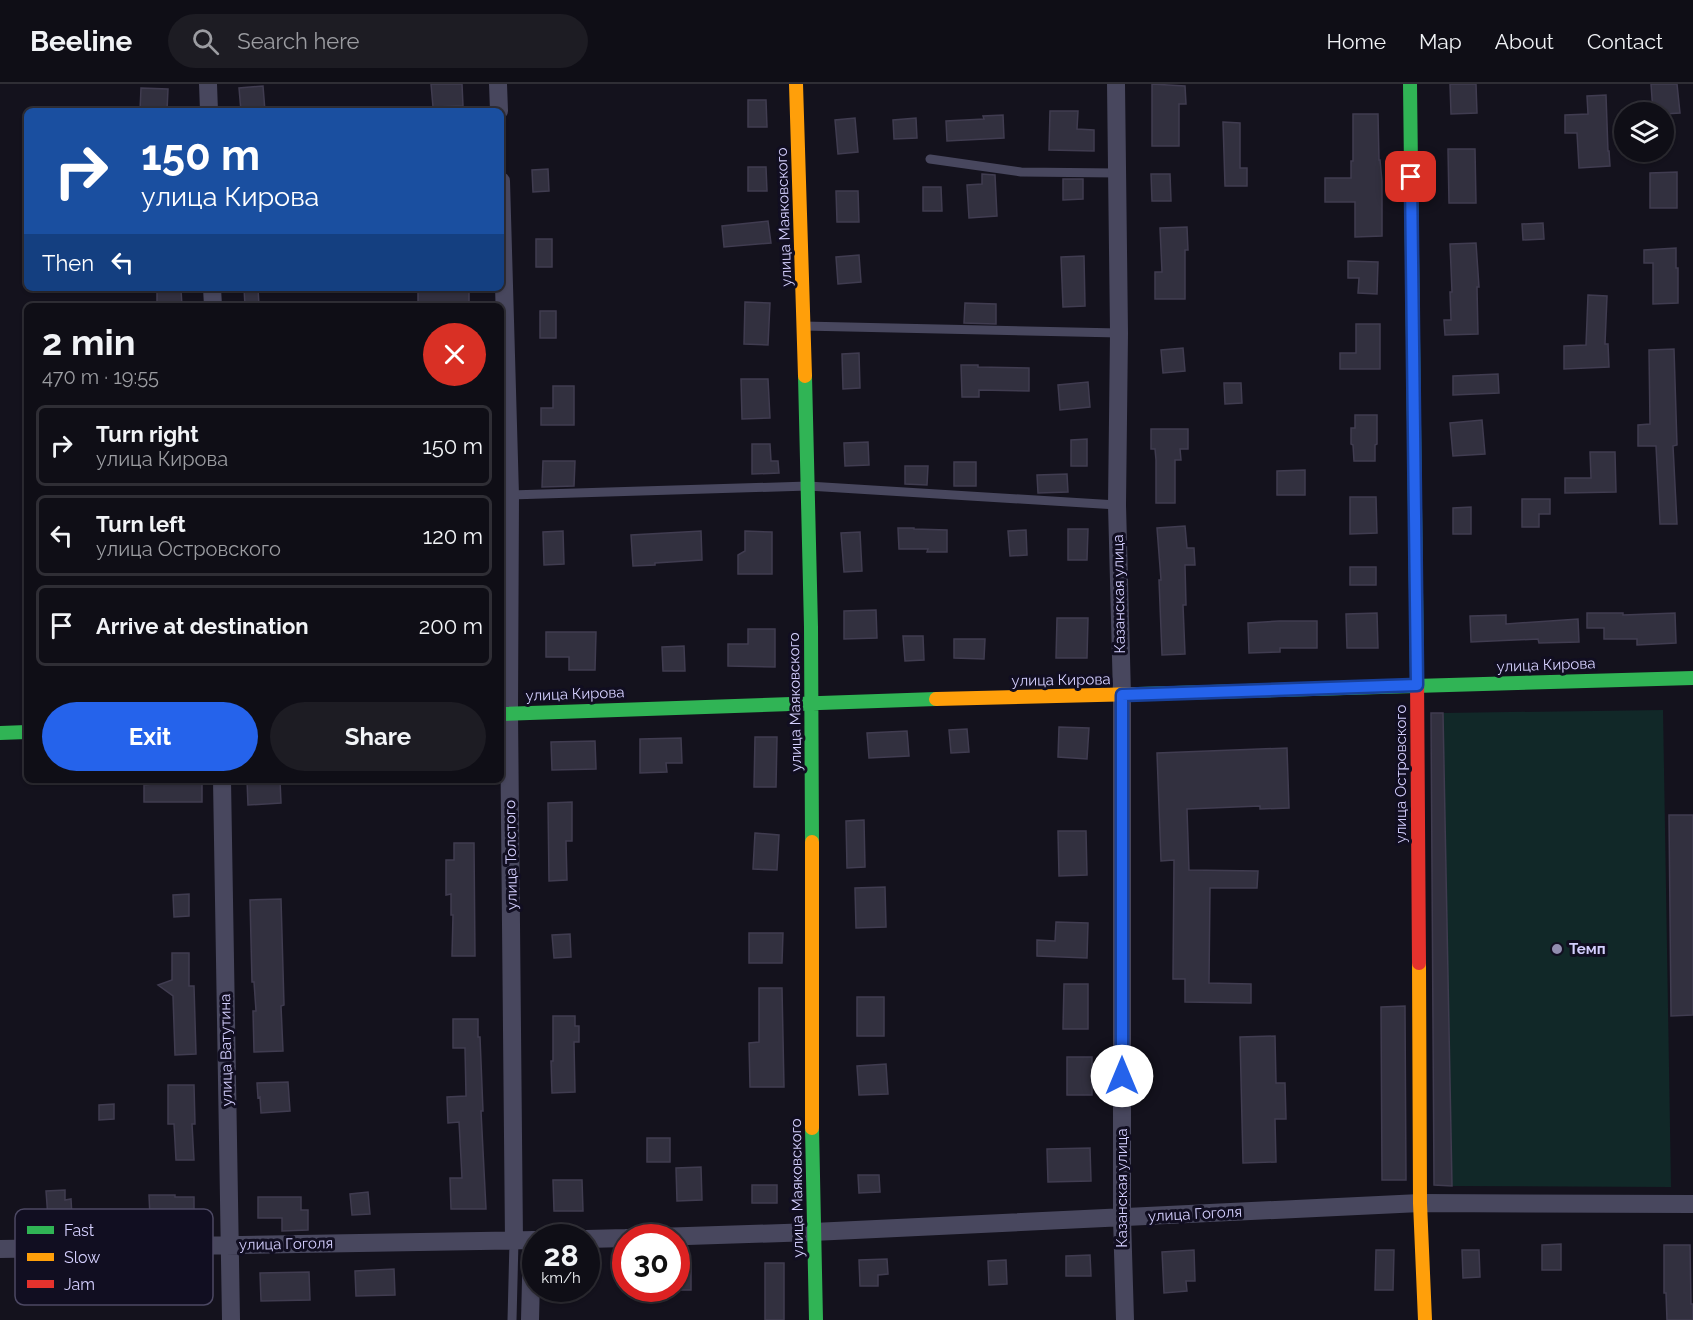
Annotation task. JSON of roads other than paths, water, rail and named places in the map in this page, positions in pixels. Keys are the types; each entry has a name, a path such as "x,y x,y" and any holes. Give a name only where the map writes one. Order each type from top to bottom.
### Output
{"street":[{"path":"208,84 209,108"},
{"path":"498,84 499,108"},
{"name":"улица Маяковского","path":"796,84 812,703 813,1232 816,1320"},
{"name":"Казанская улица","path":"1116,84 1119,333 1117,505 1122,695 1122,1218 1125,1320"},
{"name":"улица Островского","path":"1410,84 1420,1203 1425,1320"},
{"name":"улица Толстого","path":"504,286 510,495 505,713 526,1224"},
{"name":"улица Кирова","path":"505,713 1693,678"},
{"path":"0,733 24,732"},
{"name":"улица Ватутина","path":"222,783 231,1320"},
{"name":"улица Гоголя","path":"690,1236 1420,1203 1693,1204"},
{"name":"улица Гоголя","path":"213,1245 522,1240"},
{"name":"улица Гоголя","path":"0,1250 15,1250"},
{"name":"улица Толстого","path":"529,1302 530,1320"}],"lane":[{"path":"930,159 1021,172 1117,173"},
{"path":"803,326 1119,333"},
{"path":"510,495 808,486 1117,505"},
{"path":"512,1320 522,1267"}],"place":[{"name":"Темп","path":"1557,949"}]}
